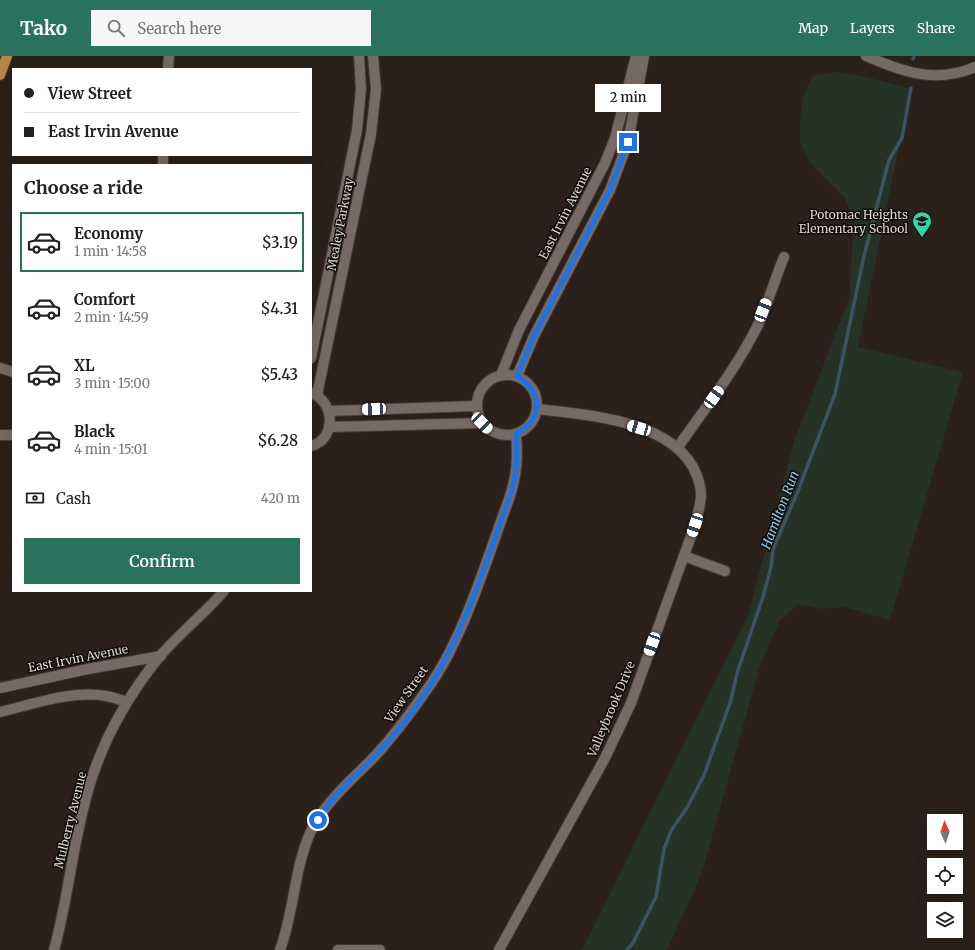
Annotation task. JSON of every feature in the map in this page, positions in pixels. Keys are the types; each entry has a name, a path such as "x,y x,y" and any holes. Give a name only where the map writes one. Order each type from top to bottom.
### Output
{"main road":[{"path":"0,75 7,56"}],"street":[{"path":"168,68 169,56"},
{"name":"Mealey Parkway","path":"312,353 358,124 361,89 359,56"},
{"name":"Mealey Parkway","path":"314,394 371,134 376,89 373,56"},
{"name":"East Irvin Avenue","path":"501,375 519,330 605,163 614,138 636,56"},
{"path":"517,376 534,336 612,184 628,142 644,56"},
{"path":"866,56 893,68 919,75 942,76 975,67"},
{"path":"678,447 732,372 758,324 784,257"},
{"path":"0,368 12,372"},
{"path":"501,375 517,376 528,384 536,396 537,409 533,420 526,428 516,434 507,436 497,434 488,430 482,423 476,406 479,393 484,385 492,379 501,375"},
{"path":"312,445 324,437 329,427 329,411 324,402 314,394"},
{"path":"329,411 476,406"},
{"name":"Valleybrook Drive","path":"499,950 605,758 631,703 695,525 700,503 700,487 696,472 678,447 651,432 614,421 582,414 537,409"},
{"path":"329,427 482,423"},
{"name":"View Street","path":"280,950 288,928 301,860 310,833 325,808 377,754 404,722 430,686 454,643 509,499 516,476 518,458 516,434"},
{"path":"0,435 12,435"},
{"path":"684,556 725,571"},
{"path":"0,712 84,695 106,696 127,702 161,656 223,592"},
{"name":"East Irvin Avenue","path":"0,688 88,669 161,656"},
{"name":"Mulberry Avenue","path":"57,949 90,783 104,748 127,702"},
{"path":"338,950 380,950"}],"green space":[{"path":"835,72 858,75 911,88 858,347 963,372 890,620 845,607 821,609 799,604 780,620 761,662 702,873 667,950 582,950 748,615 794,441 849,299 854,220 844,197 810,163 800,142 800,119 803,97 812,76"}],"waterway":[{"name":"Hamilton Run","path":"627,950 633,943 656,897 664,849 671,831 688,806 704,775 730,703 738,670 763,597 771,567 773,549 796,496 835,394 864,256 889,160 902,138 911,88"}],"place":[{"name":"Potomac Heights Elementary School","path":"922,238"}],"route":[{"path":"318,820 325,808 377,754 404,722 430,686 454,643 470,605 516,476 518,458 516,434 526,428 533,420 537,409 536,396 528,384 517,376 534,336 610,190 628,142"}]}
